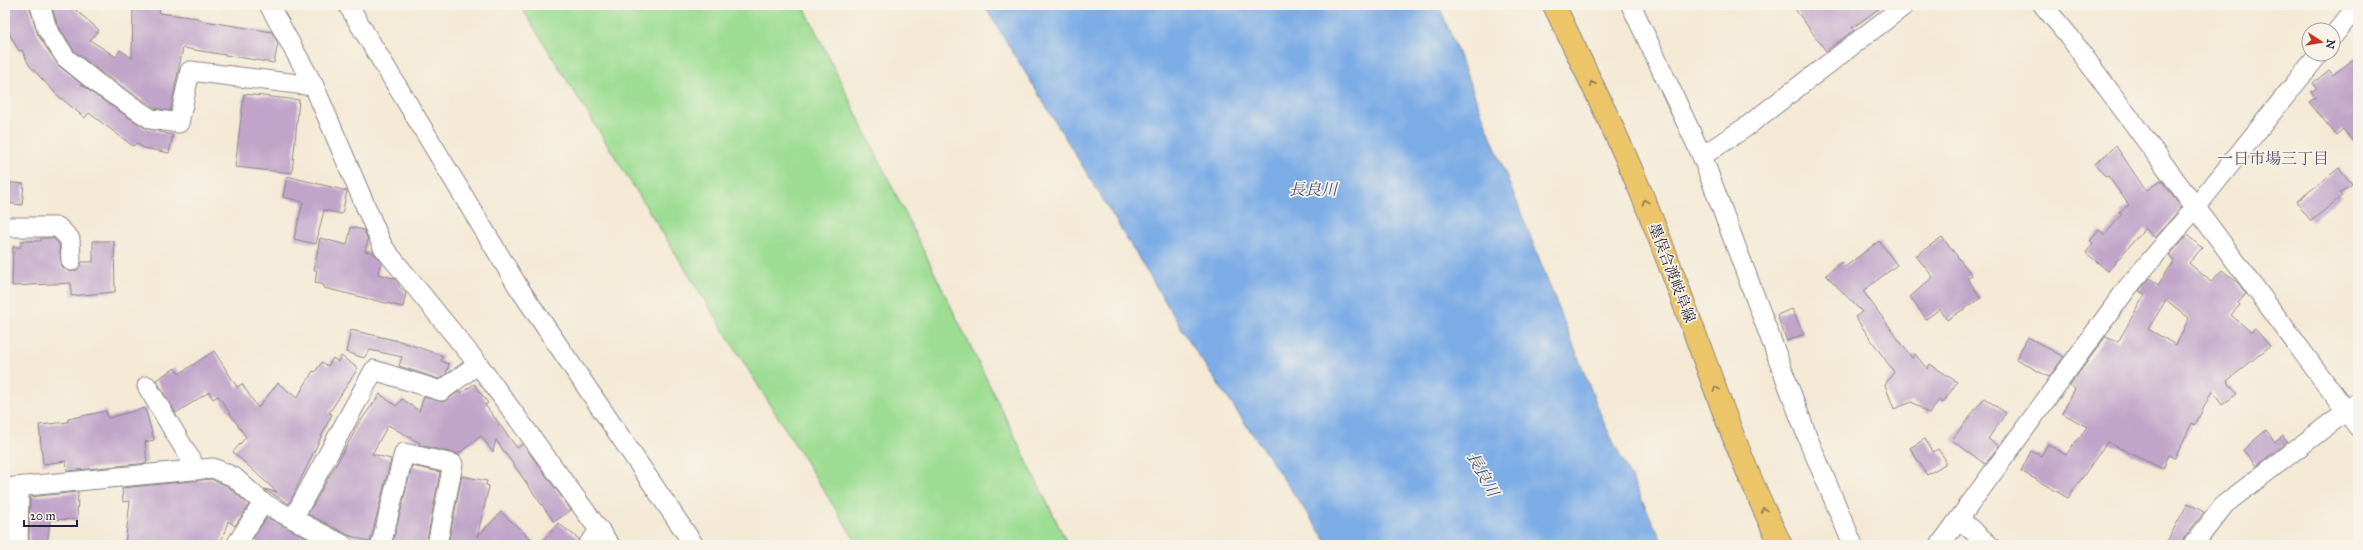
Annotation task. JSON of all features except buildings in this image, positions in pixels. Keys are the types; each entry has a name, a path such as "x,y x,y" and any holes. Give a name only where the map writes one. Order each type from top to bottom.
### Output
{"main road":[{"name":"墨俣合渡岐阜線","path":"1554,5 1638,183 1737,444 1767,516 1781,545"}],"street":[{"path":"40,5 47,28 66,58 98,84 151,119 179,124 190,71 314,86"},
{"path":"269,5 314,86 383,247 478,364 605,537 588,545"},
{"path":"348,5 519,288 694,545"},
{"path":"1631,5 1702,156 1809,442 1853,545"},
{"path":"1702,156 1746,127 1905,5"},
{"path":"2043,5 2196,208 2352,406 2358,427"},
{"path":"2341,26 2358,5"},
{"path":"1940,545 2128,287 2196,208 2313,62"},
{"path":"5,227 58,227 70,239 71,261"},
{"path":"294,517 374,370 441,391 478,364"},
{"path":"147,386 197,470"},
{"path":"2193,545 2225,504 2352,406"},
{"path":"381,545 404,453 453,464 437,545"},
{"path":"18,545 12,487 213,468 234,477 263,503 294,517 343,545"},
{"path":"236,545 263,503"},
{"path":"1959,519 1989,545"}],"green space":[{"path":"520,5 803,5 1068,545 858,545"}],"water":[{"name":"長良川","path":"984,5 1439,5 1604,423 1664,545 1329,545 1198,355"}],"district":[{"name":"一日市場三丁目","path":"2273,158"}]}
